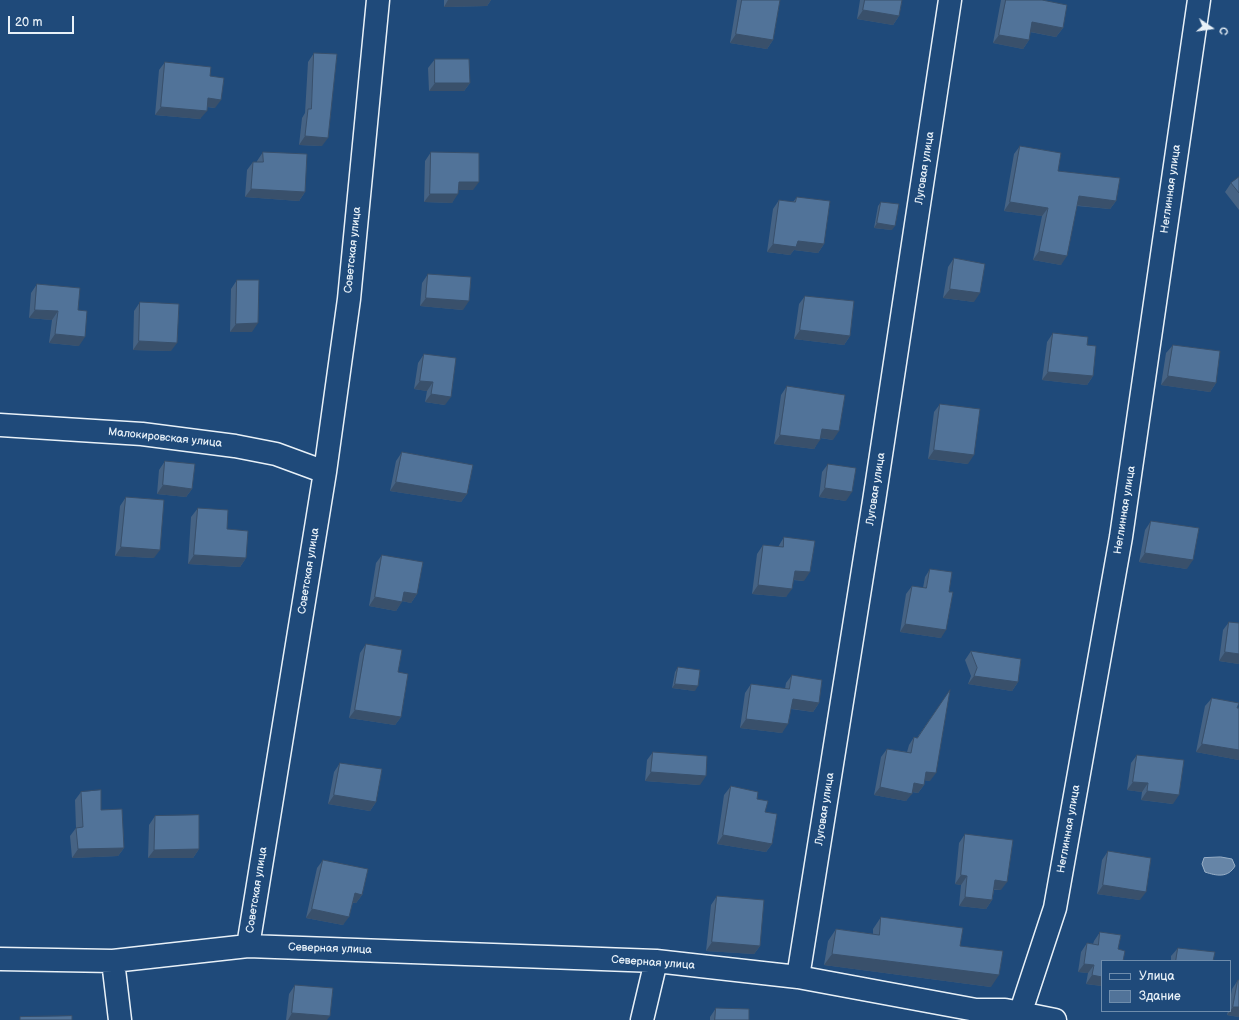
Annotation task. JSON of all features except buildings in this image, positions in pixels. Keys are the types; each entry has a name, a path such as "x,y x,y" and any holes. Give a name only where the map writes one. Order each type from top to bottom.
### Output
{"street":[{"name":"Советская улица","path":"113,961 248,946 325,472 349,299 378,0"},
{"name":"Луговая улица","path":"798,977 874,501 950,0"},
{"name":"Неглинная улица","path":"1020,1014 1055,908 1118,552 1199,0"},
{"name":"Малокировская улица","path":"0,425 142,434 235,446 276,454 325,472"},
{"name":"Северная улица","path":"248,946 656,961 798,977 975,1015 1005,1010 1055,1020"},
{"path":"0,958 113,961 120,1020"},
{"path":"642,1020 656,961"}],"water":[{"path":"1221,857 1232,859 1235,866 1229,873 1222,875 1205,872 1202,864 1204,858"}]}
